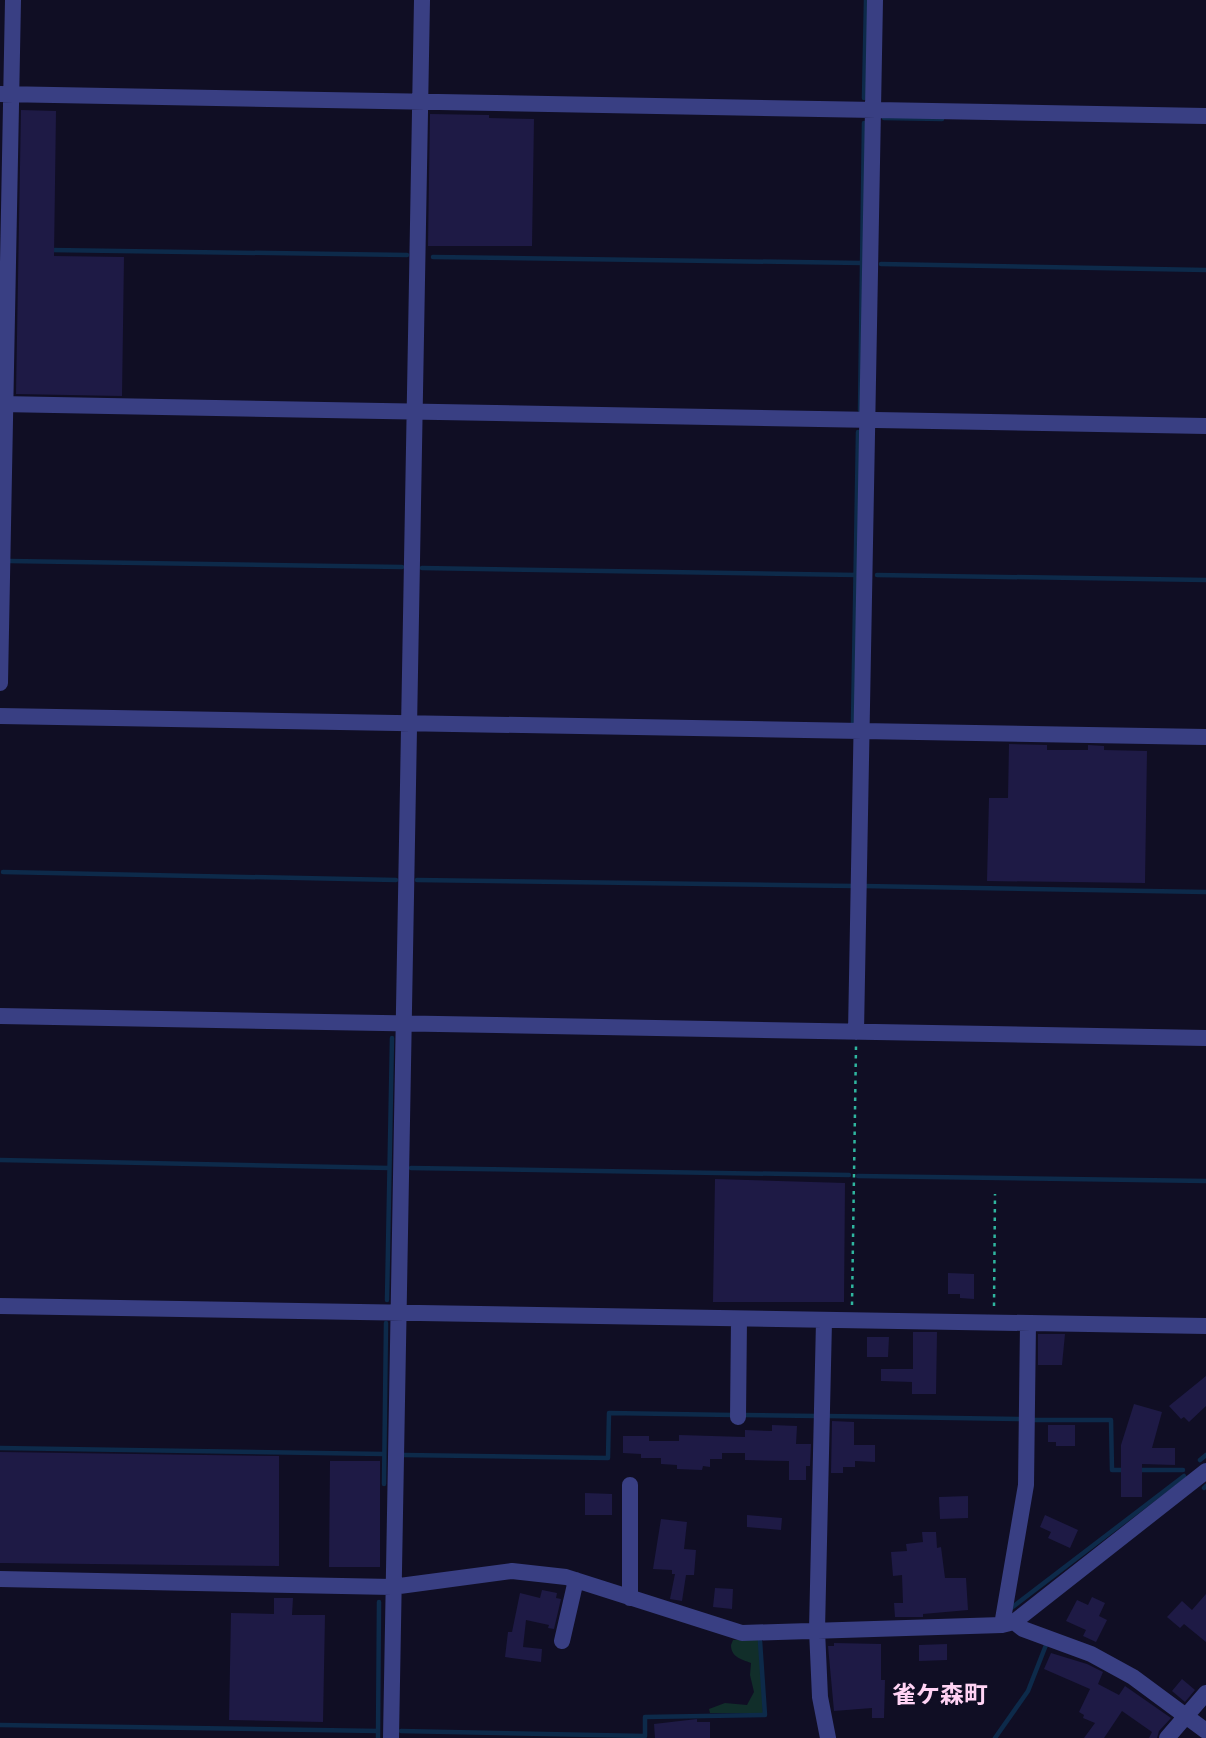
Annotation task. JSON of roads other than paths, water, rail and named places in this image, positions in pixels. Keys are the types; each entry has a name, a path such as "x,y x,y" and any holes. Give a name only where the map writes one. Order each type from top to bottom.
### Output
{"street":[{"path":"0,683 6,94 13,0"},
{"path":"391,1738 422,0"},
{"path":"856,1032 874,0"},
{"path":"6,94 1206,116"},
{"path":"2,404 1206,426"},
{"path":"0,716 1206,737"},
{"path":"0,1016 1206,1038"},
{"path":"0,1306 1206,1326"},
{"path":"738,1417 739,1319"},
{"path":"824,1321 817,1630 820,1697 828,1738"},
{"path":"1008,1623 1026,1485 1028,1324"},
{"path":"1008,1623 1206,1471"},
{"path":"630,1485 630,1598"},
{"path":"0,1578 393,1587 512,1571 540,1572 576,1580 733,1631 1008,1623 1091,1654 1133,1677 1206,1731"},
{"path":"562,1641 576,1580"},
{"path":"1167,1738 1206,1693"}],"waterway":[{"path":"864,98 866,0"},
{"path":"884,118 942,119"},
{"path":"860,410 864,123"},
{"path":"51,250 407,255"},
{"path":"433,257 862,263"},
{"path":"881,264 1206,270"},
{"path":"853,723 858,432"},
{"path":"9,561 402,567"},
{"path":"422,568 856,575"},
{"path":"877,575 1206,580"},
{"path":"3,872 396,880"},
{"path":"417,880 854,886"},
{"path":"864,886 1206,892"},
{"path":"387,1300 392,1038"},
{"path":"0,1160 389,1168"},
{"path":"411,1168 849,1175"},
{"path":"858,1176 1206,1181"},
{"path":"384,1484 386,1323"},
{"path":"404,1455 608,1458 609,1413 733,1415"},
{"path":"743,1415 816,1416"},
{"path":"827,1416 1019,1419"},
{"path":"1034,1420 1111,1420 1112,1470 1127,1470"},
{"path":"0,1448 384,1454"},
{"path":"1200,1460 1206,1455"},
{"path":"1139,1470 1183,1470"},
{"path":"1010,1609 1184,1476"},
{"path":"378,1738 379,1602"},
{"path":"645,1736 645,1717 765,1715 760,1641"},
{"path":"995,1738 1028,1691 1046,1645"},
{"path":"0,1725 378,1731"},
{"path":"401,1731 645,1736"}],"district":[{"name":"雀ケ森町","path":"940,1697"}]}
